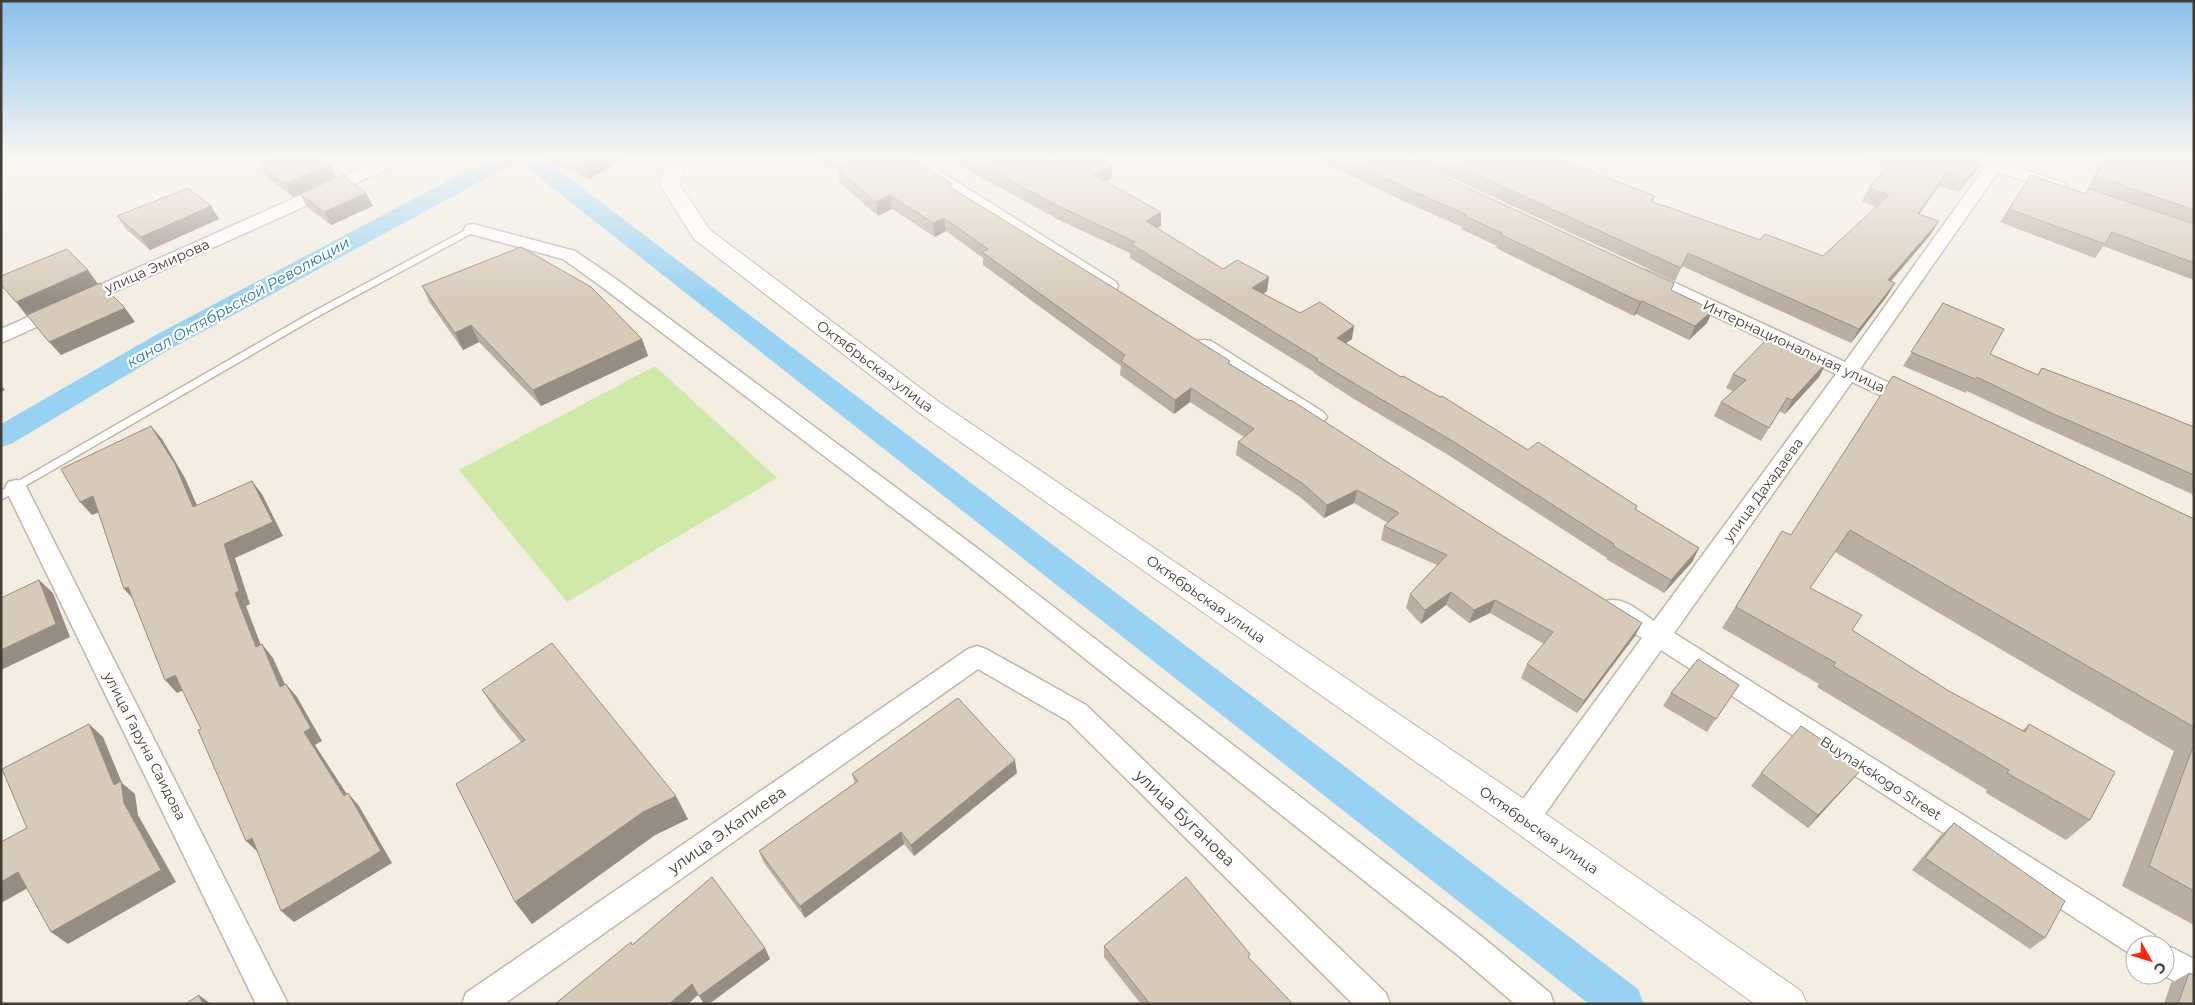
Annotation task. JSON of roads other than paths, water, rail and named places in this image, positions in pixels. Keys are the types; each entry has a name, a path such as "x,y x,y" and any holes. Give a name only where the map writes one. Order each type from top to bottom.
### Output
{"street":[{"name":"улица Эмирова","path":"1,336 290,206"},
{"name":"Октябрьская улица","path":"684,206 702,234 930,408 1525,819 1788,1004"},
{"path":"984,206 1128,298"},
{"name":"улица Дахадаева","path":"1525,819 1848,372 1960,206"},
{"path":"473,229 569,255 609,282 968,554 1470,946 1539,1004"},
{"name":"Интернациональная улица","path":"1626,268 1928,409"},
{"path":"1187,335 1330,426"},
{"name":"улица Гаруна Саидова","path":"8,492 274,1004"},
{"name":"Buynakskogo Street","path":"1598,597 2127,935"},
{"name":"улица Э.Капиева","path":"477,1004 977,656"},
{"name":"улица Буганова","path":"977,656 1077,713 1376,1004"},
{"path":"2175,965 2194,977"}],"lane":[{"path":"8,492 312,316 473,229"}],"waterway":[{"name":"канал Октябрьской Революции","path":"1,437 163,342 417,206"},
{"path":"591,206 1623,1004"}]}
